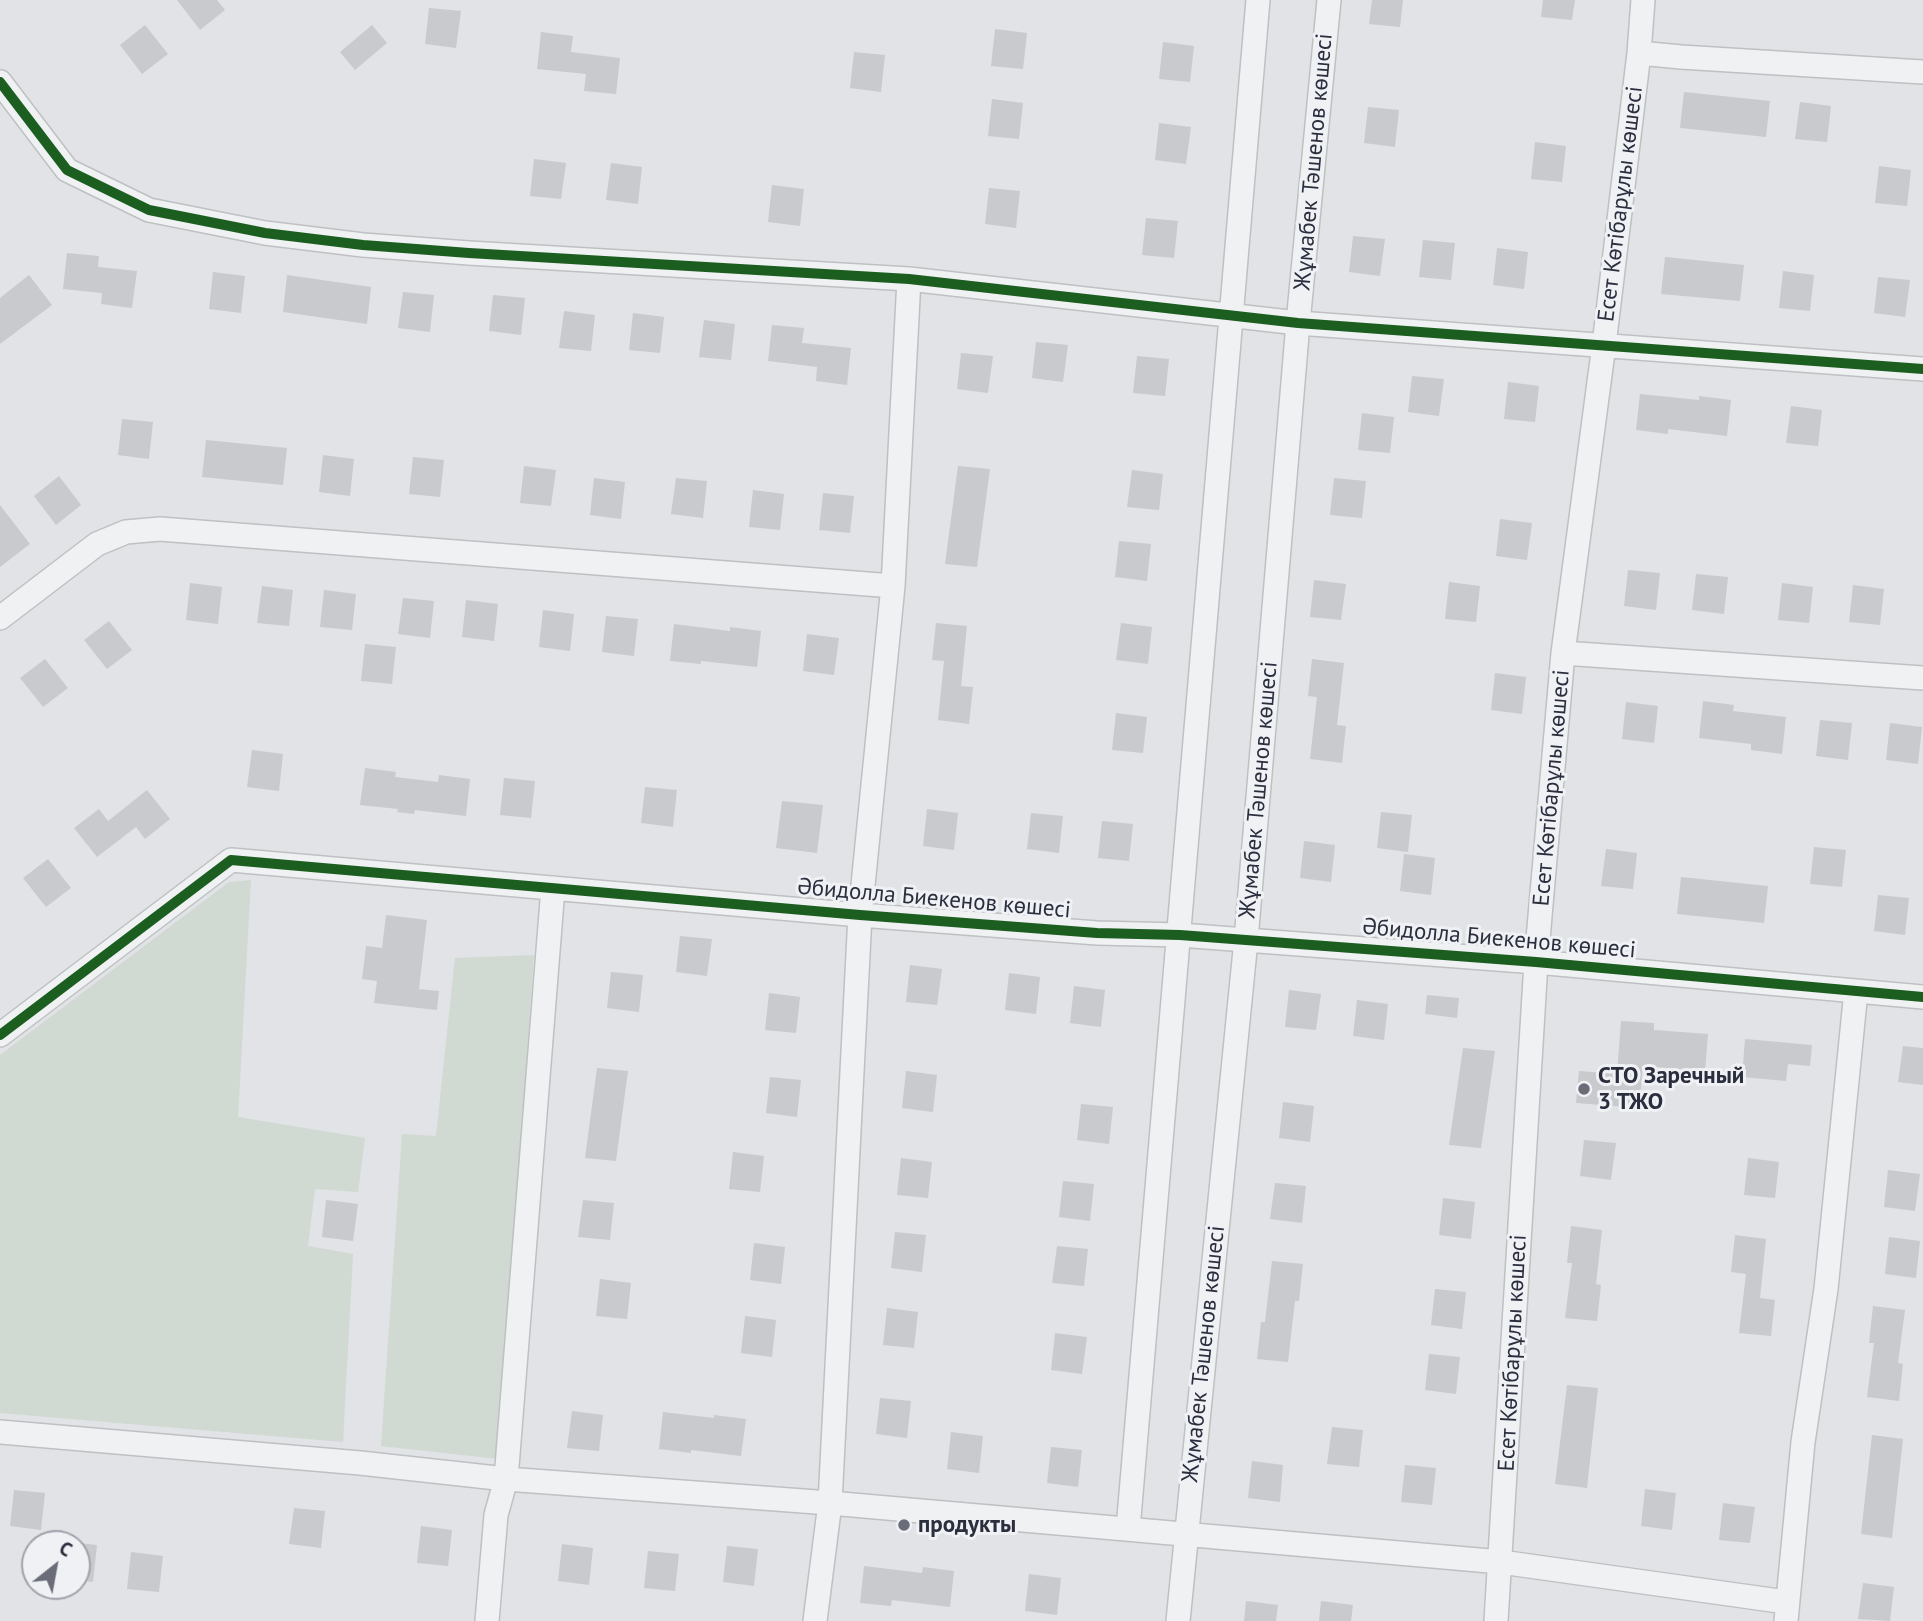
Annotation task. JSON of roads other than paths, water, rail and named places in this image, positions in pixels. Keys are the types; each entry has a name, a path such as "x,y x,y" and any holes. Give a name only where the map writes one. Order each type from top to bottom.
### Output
{"street":[{"path":"1128,1529 1258,0"},
{"name":"Жұмабек Тәшенов көшесі","path":"1178,1621 1247,940 1298,323 1329,0"},
{"name":"Есет Көтібарұлы көшесі","path":"1496,1621 1536,962 1563,653 1604,345 1643,0"},
{"path":"1639,53 1923,72"},
{"path":"0,82 67,170 149,210 265,233 363,245 909,279 1298,323 1923,369"},
{"path":"815,1621 831,1503 860,915 894,586 909,279"},
{"path":"0,618 97,544 126,532 160,529 894,586"},
{"path":"1563,653 1923,678"},
{"name":"Әбидолла Биекенов көшесі","path":"0,1035 231,860 860,915 1097,933 1180,935 1536,962 1923,997"},
{"path":"487,1621 496,1514 506,1479 553,888"},
{"path":"0,1432 360,1463 506,1479 831,1503 1501,1562 1786,1611 1803,1441 1826,1289 1856,991"}],"place":[{"name":"СТО Заречный 3 ТЖО","path":"1584,1089"},
{"name":"продукты","path":"904,1525"}]}
